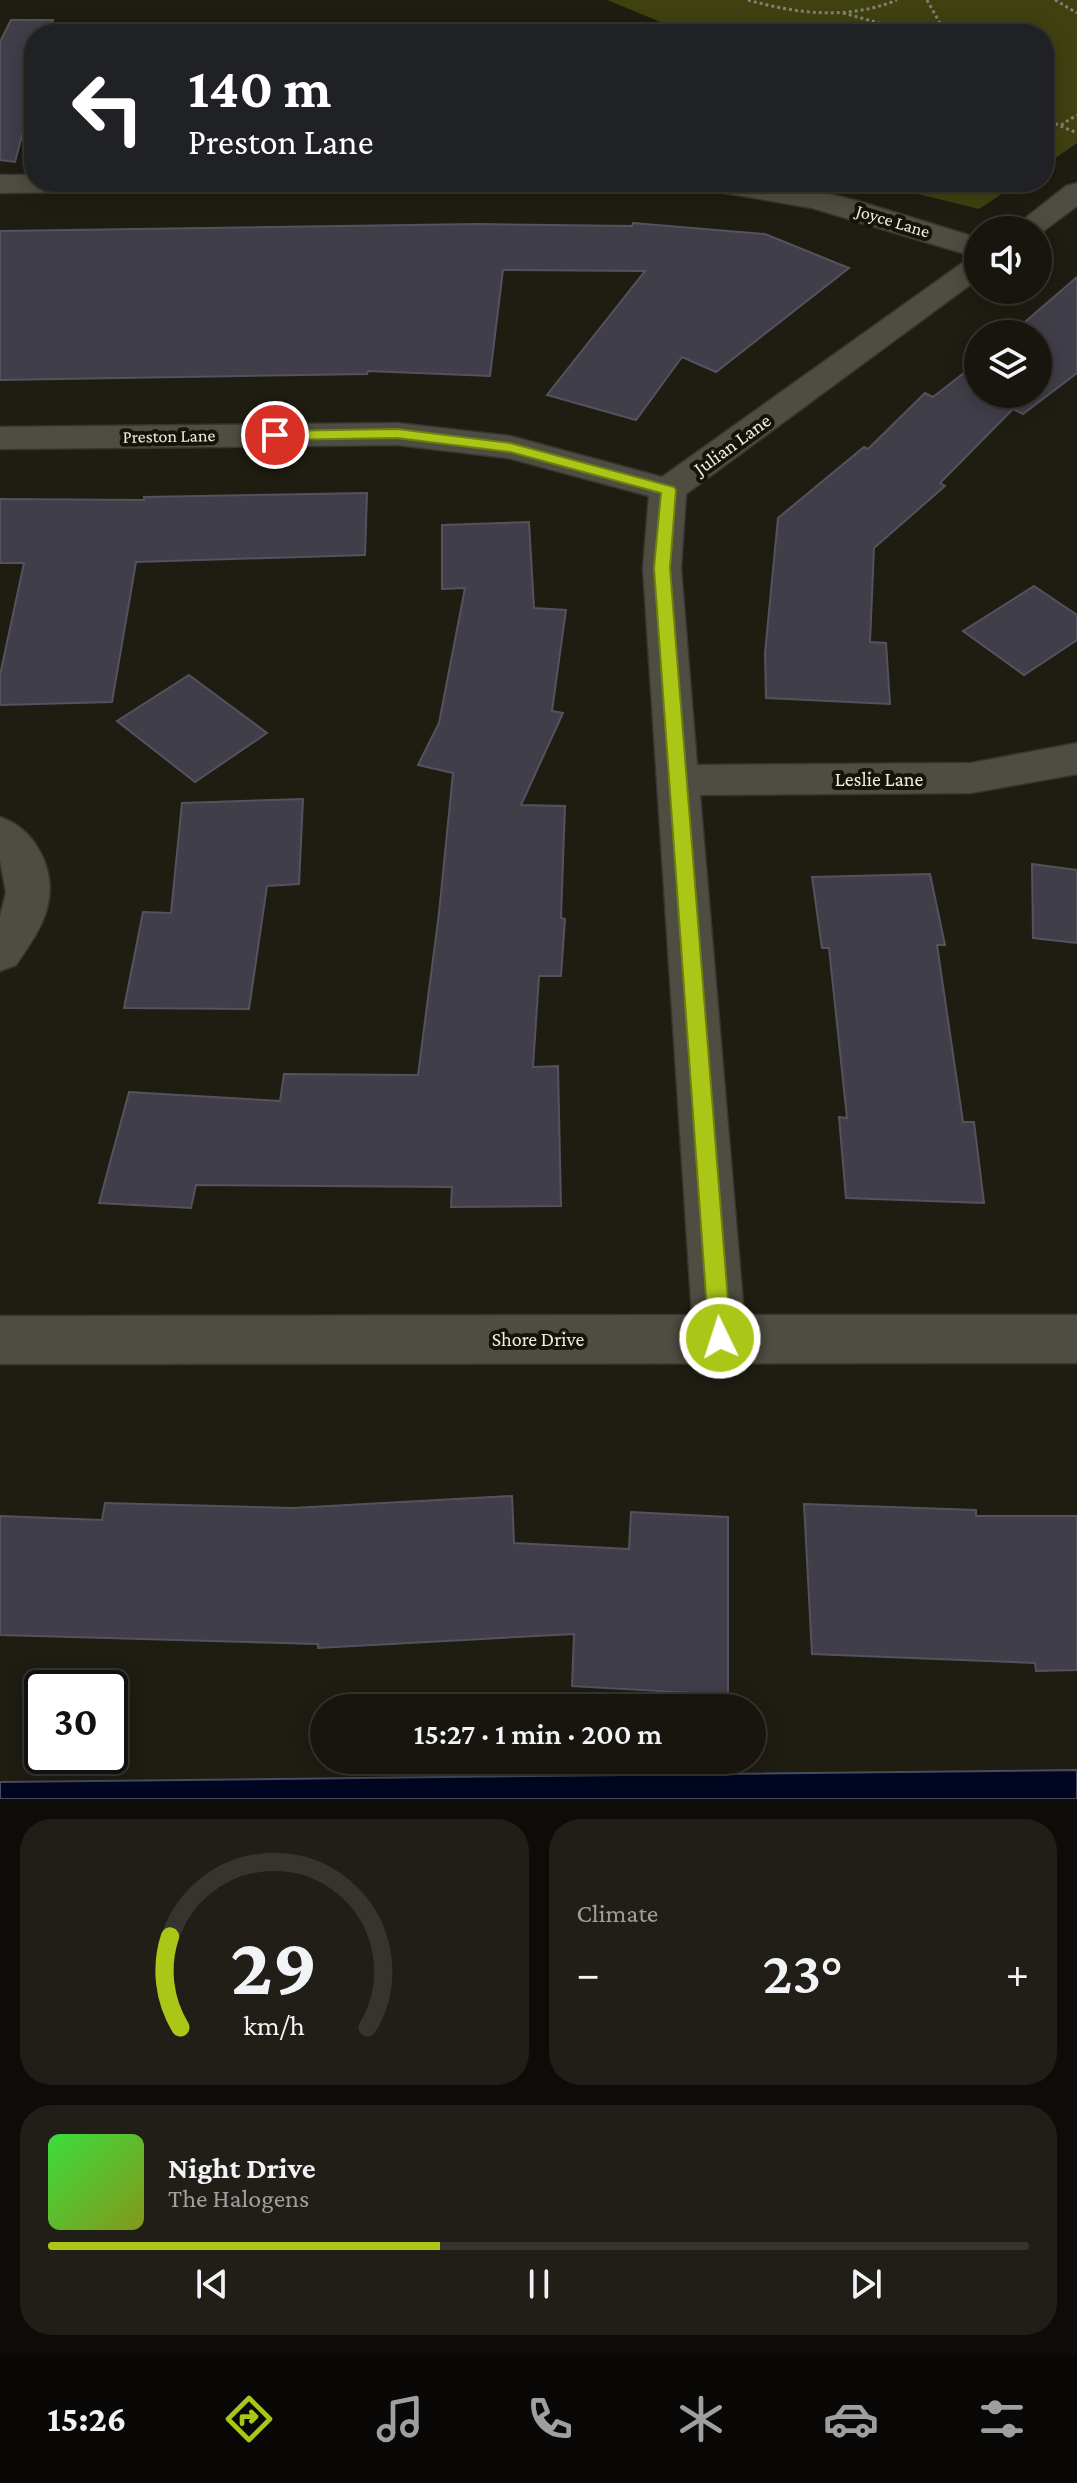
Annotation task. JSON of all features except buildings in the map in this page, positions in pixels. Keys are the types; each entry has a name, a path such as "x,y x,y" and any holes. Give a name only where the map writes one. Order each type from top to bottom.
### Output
{"street":[{"path":"0,184 24,184"},
{"name":"Joyce Lane","path":"792,192 814,196 964,244"},
{"path":"1044,216 1077,192"},
{"name":"Julian Lane","path":"668,490 964,274"},
{"name":"Preston Lane","path":"0,438 397,434 510,447 668,490"},
{"path":"668,490 662,568 720,1338"},
{"name":"Leslie Lane","path":"680,780 971,778 1077,758"},
{"path":"0,833 18,847 30,889 25,914 0,953"},
{"name":"Shore Drive","path":"0,1340 1077,1339"}],"path":[{"path":"748,0 771,7 838,12 889,24"},
{"path":"838,12 866,9 897,0"},
{"path":"927,0 940,24"},
{"path":"1055,0 1077,13"},
{"path":"1060,126 1077,115"},
{"path":"1054,123 1077,133"}],"shaded area":[{"path":"607,0 1077,0 1077,143 1054,159 1054,24 666,24"},
{"path":"910,192 1005,192 979,209"}],"water":[{"path":"1077,1770 1077,1799 0,1799 0,1782"}],"route":[{"path":"275,435 397,434 510,447 668,490 662,568 720,1338"}]}
